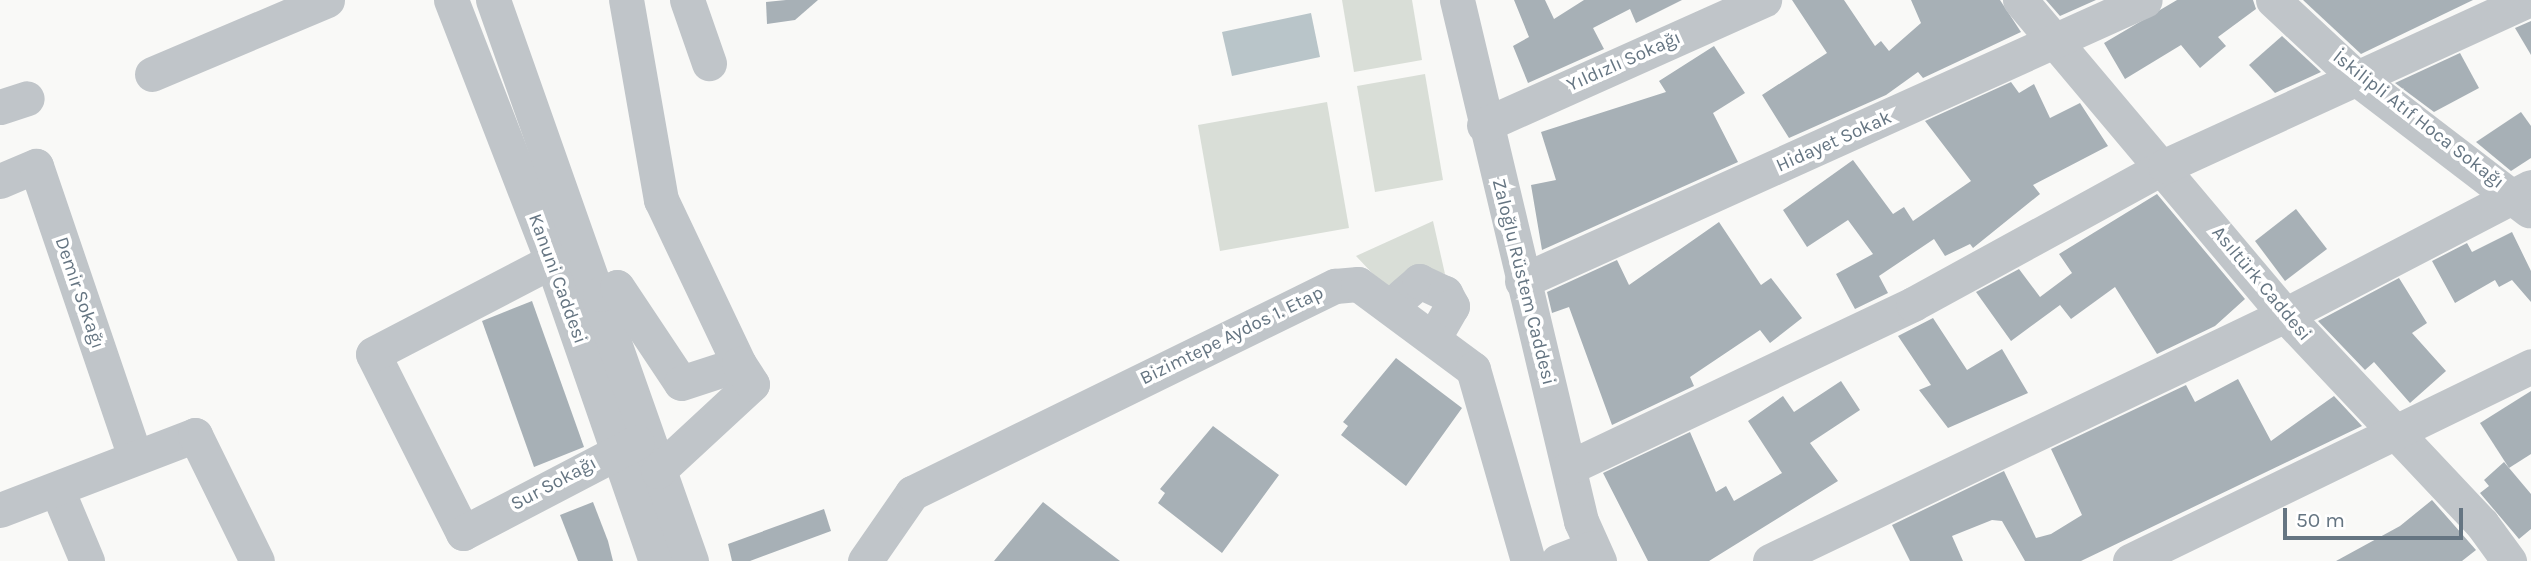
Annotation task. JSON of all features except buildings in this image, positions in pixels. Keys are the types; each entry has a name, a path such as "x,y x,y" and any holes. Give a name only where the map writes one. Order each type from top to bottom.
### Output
{"street":[{"path":"152,74 327,0"},
{"name":"Kanuni Caddesi","path":"451,0 552,261 631,444 658,471 691,561"},
{"name":"Kanuni Caddesi","path":"493,0 600,293 656,561"},
{"path":"626,0 662,200 739,364 752,384 658,471"},
{"path":"687,0 709,63"},
{"name":"Zaloğlu Rüstem Caddesi","path":"1457,0 1484,125 1570,467 1578,558"},
{"name":"Yıldızlı Sokağı","path":"1484,125 1764,0"},
{"name":"Asıltürk Caddesi","path":"2020,0 2053,45 2165,166 2285,315 2510,561"},
{"name":"Hidayet Sokak","path":"1522,281 2053,45 2145,0"},
{"name":"İskilipli Atıf Hoca Sokağı","path":"2273,0 2360,81 2526,198"},
{"path":"1570,467 1913,304 2165,166 2360,81 2528,0"},
{"name":"Demir Sokağı","path":"0,181 36,166 135,457"},
{"path":"1770,561 2526,198"},
{"path":"461,547 373,354 552,261"},
{"path":"1402,296 1419,281 1445,293 1452,306 1434,337"},
{"name":"Bizimtepe Aydos 1. Etap","path":"865,561 912,493 1335,286 1358,284 1434,337 1473,369 1528,561"},
{"path":"600,293 617,287 681,383 739,364"},
{"path":"2130,561 2531,366"},
{"path":"0,510 58,492 135,457 195,435 257,561"},
{"name":"Sur Sokağı","path":"461,547 631,444"},
{"path":"58,492 87,561"},
{"path":"2510,561 2531,550"}],"shaded area":[{"path":"1342,0 1412,0 1422,60 1354,72"},
{"path":"1311,13 1320,57 1232,76 1222,32"},
{"path":"1425,74 1443,180 1375,192 1357,86"},
{"path":"1327,102 1349,228 1220,251 1198,125"},
{"path":"1433,221 1445,274 1424,268 1389,291 1356,256"}]}
